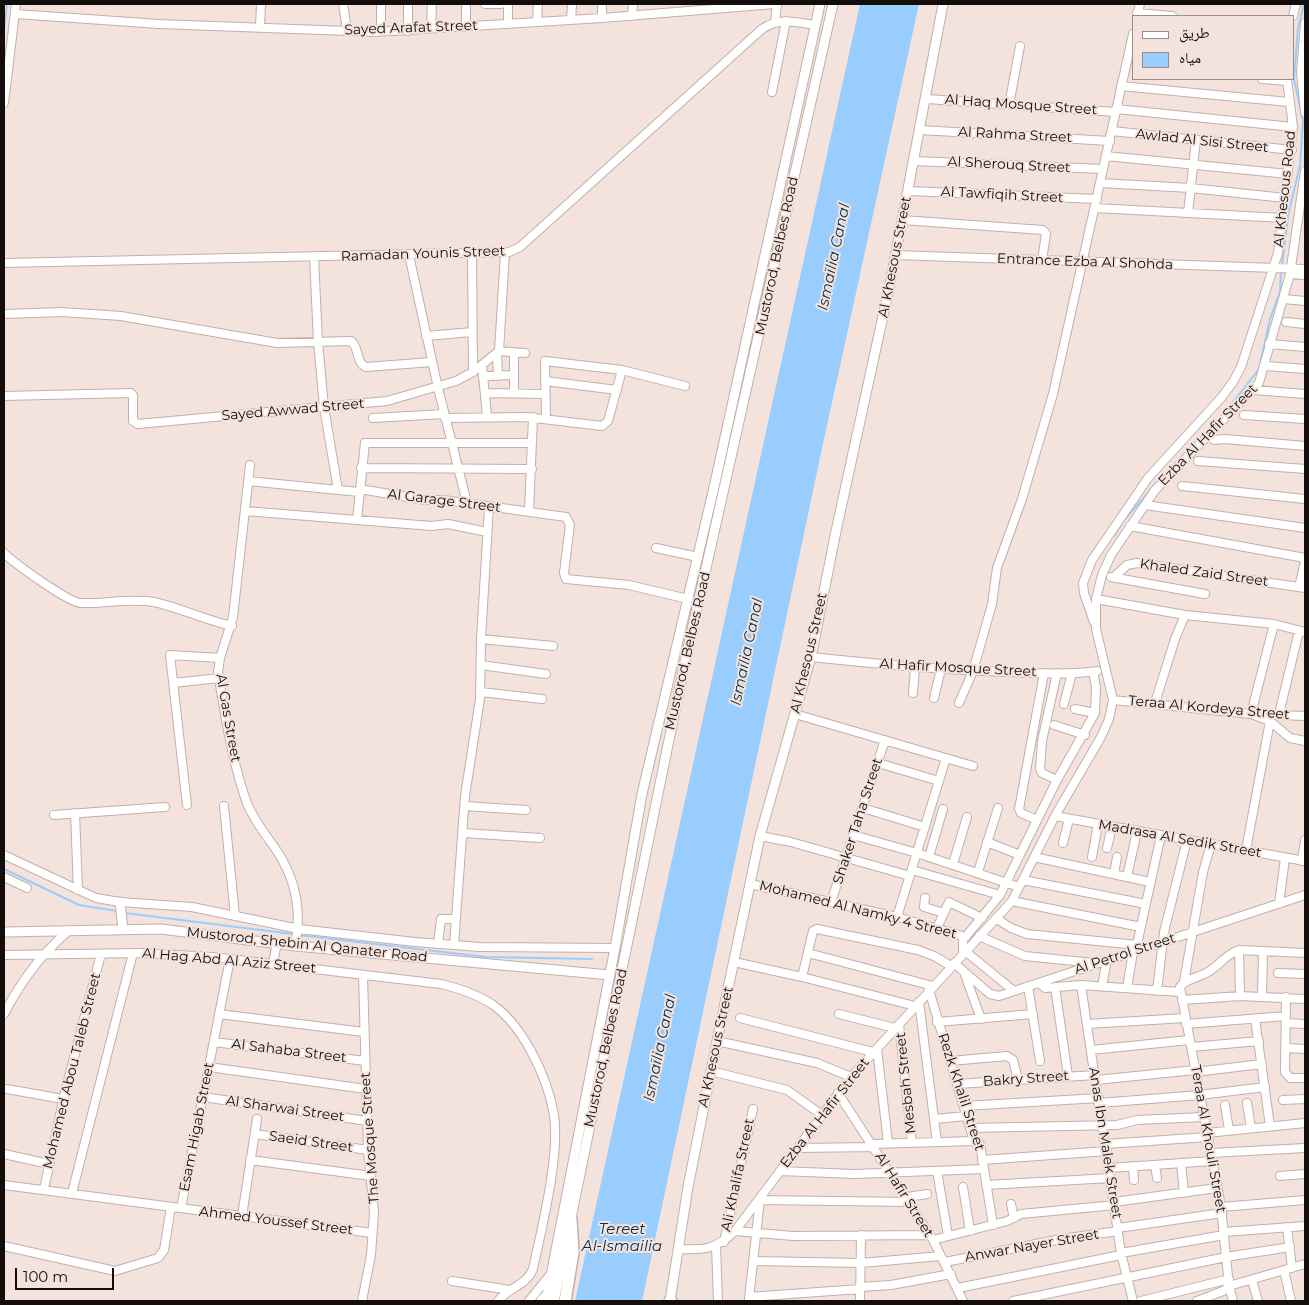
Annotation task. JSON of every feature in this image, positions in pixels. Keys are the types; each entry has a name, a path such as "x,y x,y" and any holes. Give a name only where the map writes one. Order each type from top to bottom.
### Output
{"highway":[{"path":"565,1301 573,1252 571,1219"}],"main road":[{"name":"Mustorod, Belbes Road","path":"547,1300 616,948 642,794 698,557 820,4"},
{"name":"Mustorod, Belbes Road","path":"547,1300 571,1219 686,657 833,4"},
{"name":"Al Khesous Street","path":"670,1301 711,1071 760,836 810,657 890,284 927,99 943,4"},
{"path":"120,904 123,929"},
{"name":"Mustorod, Shebin Al Qanater Road","path":"4,932 161,929 295,946 610,975"}],"street":[{"path":"4,103 16,4"},
{"path":"260,27 261,4"},
{"path":"343,4 347,30"},
{"path":"381,4 381,32"},
{"path":"408,4 408,31"},
{"path":"431,29 432,4"},
{"path":"466,4 466,27"},
{"path":"485,4 501,4"},
{"path":"508,4 508,24"},
{"path":"538,4 538,22"},
{"path":"571,20 572,4"},
{"path":"602,4 602,18"},
{"path":"632,16 633,4"},
{"path":"775,22 776,4"},
{"name":"Sayed Arafat Street","path":"16,14 159,24 381,32 632,16 776,4"},
{"path":"1137,15 1140,4"},
{"path":"772,92 786,21"},
{"name":"Ramadan Younis Street","path":"4,263 505,253 520,247 762,29 775,22 786,21 815,25"},
{"path":"1305,23 1301,73 1305,112"},
{"path":"959,702 972,671 992,604 997,568 1022,499 1053,394 1121,86 1129,65 1132,37"},
{"path":"1009,105 1020,46"},
{"name":"Al Khesous Road","path":"1274,268 1278,253 1292,150 1293,127 1287,80"},
{"path":"1121,86 1289,102"},
{"name":"Al Haq Mosque Street","path":"927,99 1116,110 1293,127"},
{"name":"Al Rahma Street","path":"920,130 1110,140"},
{"name":"Awlad Al Sisi Street","path":"1112,131 1292,150"},
{"path":"1188,213 1196,140"},
{"path":"1106,156 1288,174"},
{"name":"Al Sherouq Street","path":"914,161 1103,170"},
{"name":"Ezba Al Hafir Street","path":"1096,628 1096,599 1102,575 1111,555 1155,490 1254,390 1266,366 1269,344 1284,299 1290,271 1305,171"},
{"path":"1100,183 1191,188 1285,198"},
{"name":"Al Tawfiqih Street","path":"908,191 1096,203 1188,213 1283,218"},
{"path":"902,220 1043,230 1046,234 1042,260"},
{"path":"472,253 472,372"},
{"path":"498,376 505,253"},
{"path":"409,255 444,416 466,504"},
{"name":"Entrance Ezba Al Shohda","path":"895,255 1274,268 1290,271"},
{"path":"314,257 318,342 324,407 338,490"},
{"name":"Ezba Al Hafir Street","path":"678,1249 701,1250 716,1246 724,1242 735,1231 851,1076 1012,901 1055,816 1101,737 1109,719 1113,700 1096,628 1084,593 1083,584 1092,560 1148,478 1233,382 1241,367 1274,268"},
{"path":"1290,271 1305,269"},
{"path":"1290,271 1305,275"},
{"path":"1284,299 1305,300"},
{"path":"4,314 61,312 121,316 265,342 353,342 360,362 366,367 432,362"},
{"path":"1286,322 1305,324"},
{"path":"426,336 472,332"},
{"path":"1269,344 1305,347"},
{"path":"498,352 525,353"},
{"name":"Sayed Awwad Street","path":"4,396 131,393 133,395 133,421 138,424 382,401 438,388 472,372 498,352"},
{"path":"514,352 514,393"},
{"path":"546,419 545,361 622,370 685,386"},
{"path":"482,365 487,416"},
{"path":"1266,366 1305,369"},
{"path":"373,418 444,416 533,417 605,425 608,421 622,370"},
{"path":"483,376 514,375"},
{"path":"545,381 617,390"},
{"path":"1254,390 1305,394"},
{"path":"485,393 545,394"},
{"path":"1244,416 1305,419"},
{"path":"529,511 533,417"},
{"path":"1208,435 1214,440 1224,439 1305,446"},
{"path":"357,520 363,446 366,442 532,443"},
{"path":"1198,461 1305,470"},
{"name":"Al Gas Street","path":"250,465 232,626 220,658 219,678 237,768 246,801 256,822 277,851 290,878 298,905 298,929 295,946"},
{"path":"361,468 458,470 532,468"},
{"name":"Al Garage Street","path":"248,481 360,491 425,500 444,500 529,511 568,519 570,525 564,572 569,580 629,585 688,599"},
{"path":"1182,486 1305,499"},
{"path":"1145,505 1305,528"},
{"path":"454,945 465,806 480,692 481,639 490,507"},
{"path":"245,511 432,526 445,524 487,532"},
{"path":"1130,526 1305,560 1302,587"},
{"path":"656,548 698,557"},
{"path":"4,553 17,564 76,602 154,602 188,612 214,623 232,626"},
{"name":"Khaled Zaid Street","path":"1114,578 1127,565 1137,562 1302,587"},
{"path":"1102,575 1205,594"},
{"path":"1096,599 1185,614 1274,624 1302,631 1279,714"},
{"path":"1155,703 1185,614"},
{"path":"1274,624 1251,714 1270,721 1290,738 1305,741"},
{"path":"481,639 553,646"},
{"path":"186,805 170,656 172,654 220,658"},
{"name":"Al Hafir Mosque Street","path":"810,657 915,668 972,671 1072,673 1106,670"},
{"path":"481,665 546,674"},
{"path":"913,693 915,668"},
{"path":"934,698 941,669"},
{"path":"1014,991 964,952 961,944 1000,895 1055,784 1085,735 1095,713 1096,687 1093,672"},
{"path":"1037,820 1021,813 1019,809 1044,673"},
{"path":"1057,673 1051,710 1042,741 1040,769 1042,773 1068,794"},
{"path":"1064,704 1072,673"},
{"path":"173,683 219,678"},
{"path":"480,692 542,699"},
{"name":"Teraa Al Kordeya Street","path":"1113,700 1251,714 1305,716"},
{"path":"1075,710 1095,713"},
{"path":"795,714 973,766"},
{"path":"1246,850 1270,721"},
{"path":"1054,725 1085,735"},
{"name":"Shaker Taha Street","path":"831,902 886,740"},
{"path":"897,917 946,758"},
{"path":"878,763 939,781"},
{"path":"224,806 235,916"},
{"path":"465,806 526,810"},
{"path":"54,815 165,807"},
{"path":"863,808 925,827"},
{"path":"978,872 998,808"},
{"path":"929,856 943,809"},
{"path":"75,813 78,890"},
{"name":"Madrasa Al Sedik Street","path":"1055,816 1304,861"},
{"path":"953,864 967,817"},
{"path":"1063,843 1069,819"},
{"path":"1092,857 1098,824"},
{"path":"1107,848 1112,826"},
{"path":"1127,877 1137,831"},
{"path":"463,833 540,838"},
{"path":"1127,988 1160,835"},
{"path":"760,836 791,842 846,859 1000,895"},
{"path":"853,836 929,856 1007,882 1146,904"},
{"path":"1156,991 1164,932 1187,840"},
{"path":"1304,861 1305,840"},
{"path":"987,842 1020,855"},
{"path":"1181,996 1181,984 1184,982 1203,872 1211,844"},
{"path":"4,855 96,898 120,904 178,905 298,929 438,944 616,948"},
{"path":"1034,857 1150,882"},
{"path":"1114,874 1117,857"},
{"path":"1279,904 1285,858"},
{"path":"4,877 27,888"},
{"name":"Mohamed Al Namky 4 Street","path":"750,884 897,917 966,937"},
{"name":"Al Petrol Street","path":"808,953 814,931 819,929 918,950 952,965 993,995 999,996 1135,949 1164,942 1305,895"},
{"path":"925,898 924,907 944,913"},
{"path":"1012,901 1141,927"},
{"path":"937,928 948,902 952,902 982,918"},
{"path":"438,944 441,919 456,919"},
{"path":"997,919 1011,928 1027,934 1135,949"},
{"path":"4,1014 29,971 43,954 68,931"},
{"path":"980,936 1025,956 1099,963"},
{"path":"273,963 277,943"},
{"path":"1184,982 1209,971 1229,953 1239,950 1305,953"},
{"path":"1239,950 1240,996"},
{"path":"1262,951 1262,996"},
{"path":"72,1193 134,953"},
{"name":"Al Hag Abd Al Aziz Street","path":"4,955 134,953 273,963 441,984 467,990 495,1004 508,1016 524,1039 544,1076 554,1116 554,1157 533,1269 525,1281 510,1290 498,1301"},
{"path":"802,977 808,953 931,988"},
{"name":"Mohamed Abou Taleb Street","path":"44,1189 63,1099 101,954"},
{"name":"Esam Higab Street","path":"4,1185 181,1208 230,959"},
{"path":"1102,986 1107,960"},
{"path":"734,962 917,1004 937,1142"},
{"path":"964,973 981,1018"},
{"path":"1278,973 1305,974"},
{"name":"The Mosque Street","path":"362,1301 371,1256 374,1213 368,1150 363,974"},
{"path":"1039,982 1044,988 1081,985 1156,991 1181,996 1305,998"},
{"name":"Anas Ibn Malek Street","path":"1081,985 1121,1254 1132,1301"},
{"path":"1028,986 1040,1061"},
{"path":"1055,987 1068,1076"},
{"name":"Rezk Khalil Street","path":"931,988 937,1022 966,1116 974,1141 980,1144 993,1225"},
{"name":"Teraa Al Khouli Street","path":"1181,996 1212,1157 1233,1301"},
{"path":"1286,997 1285,1072 1292,1079 1305,1078"},
{"path":"219,1014 364,1032"},
{"path":"839,1014 897,1026"},
{"path":"937,1022 1033,1014"},
{"path":"740,1018 875,1050 888,1143"},
{"path":"1087,1024 1256,1018 1286,1020 1305,1024"},
{"path":"1256,1018 1270,1126"},
{"name":"Mesbah Street","path":"897,1026 912,1143"},
{"path":"717,1041 817,1063 851,1076"},
{"path":"1091,1050 1258,1041"},
{"name":"Al Sahaba Street","path":"214,1042 365,1061"},
{"path":"1285,1048 1305,1049"},
{"path":"950,1061 1010,1057 1013,1060 1018,1080"},
{"name":"Bakry Street","path":"957,1084 1068,1076 1095,1077 1195,1071 1262,1064"},
{"path":"209,1067 366,1089"},
{"path":"711,1071 787,1090 822,1115"},
{"path":"964,1106 1200,1096 1265,1087"},
{"path":"7,1089 63,1099"},
{"name":"Al Hafir Street","path":"838,1093 931,1238 958,1288 961,1301"},
{"name":"Al Sharwai Street","path":"203,1097 367,1121"},
{"path":"1283,1100 1305,1099"},
{"path":"1247,1103 1251,1128"},
{"path":"1225,1105 1229,1130"},
{"name":"Ali Khalifa Street","path":"724,1242 753,1109"},
{"path":"934,1118 966,1116"},
{"path":"970,1128 1124,1124 1137,1120 1204,1116"},
{"path":"242,1216 257,1119"},
{"path":"982,1160 1106,1148 1207,1135 1229,1130 1305,1123"},
{"name":"Saeid Street","path":"255,1134 368,1150"},
{"path":"798,1148 974,1141"},
{"path":"1109,1168 1181,1164 1212,1157 1305,1148"},
{"path":"4,1154 49,1164"},
{"path":"250,1160 371,1176"},
{"path":"1181,1164 1184,1192"},
{"path":"1155,1165 1156,1178"},
{"path":"1133,1166 1134,1180"},
{"path":"780,1171 854,1174 984,1169"},
{"path":"937,1171 948,1236"},
{"path":"1280,1176 1305,1174"},
{"path":"986,1185 1111,1178"},
{"path":"963,1186 970,1231"},
{"path":"735,1231 793,1236 860,1235 931,1238 948,1236 993,1225 1021,1214 1114,1204 1217,1188"},
{"path":"927,1194 908,1200 760,1198 749,1299 906,1283 951,1274"},
{"path":"1248,1196 1250,1205"},
{"name":"Anwar Nayer Street","path":"753,1261 861,1263 943,1259 1250,1205 1305,1200"},
{"path":"1012,1204 1012,1219"},
{"path":"4,1246 115,1271 158,1258 164,1250 171,1207"},
{"name":"Ahmed Youssef Street","path":"181,1208 372,1233"},
{"path":"958,1288 1224,1233 1305,1226"},
{"path":"1287,1227 1290,1247 1288,1269 1291,1301"},
{"path":"860,1235 860,1301"},
{"path":"716,1246 718,1301"},
{"path":"1013,1301 1049,1298 1126,1278 1226,1257 1290,1247"},
{"path":"1141,1301 1252,1280 1305,1264"},
{"path":"529,1301 551,1273"},
{"path":"1252,1280 1258,1301"},
{"path":"452,1281 510,1290"},
{"path":"1197,1301 1226,1290 1229,1283"}],"water":[{"name":"Tereet Al-Ismailia","path":"860,4 919,4 821,453 642,1301 575,1301"}],"waterway":[{"path":"4,31 7,4"},
{"path":"1282,266 1288,216 1300,165 1303,121 1294,79 1298,28 1304,4"},
{"path":"1224,414 1259,369 1270,319 1280,292 1281,271"},
{"path":"1114,536 1124,520 1163,476"},
{"path":"4,869 79,905 117,911"},
{"path":"125,913 293,934"},
{"path":"298,935 486,957 592,959"}],"water label":[{"name":"Ismaïlia Canal","path":"834,257"},
{"name":"Ismaïlia Canal","path":"747,652"},
{"name":"Ismaïlia Canal","path":"660,1048"}]}
